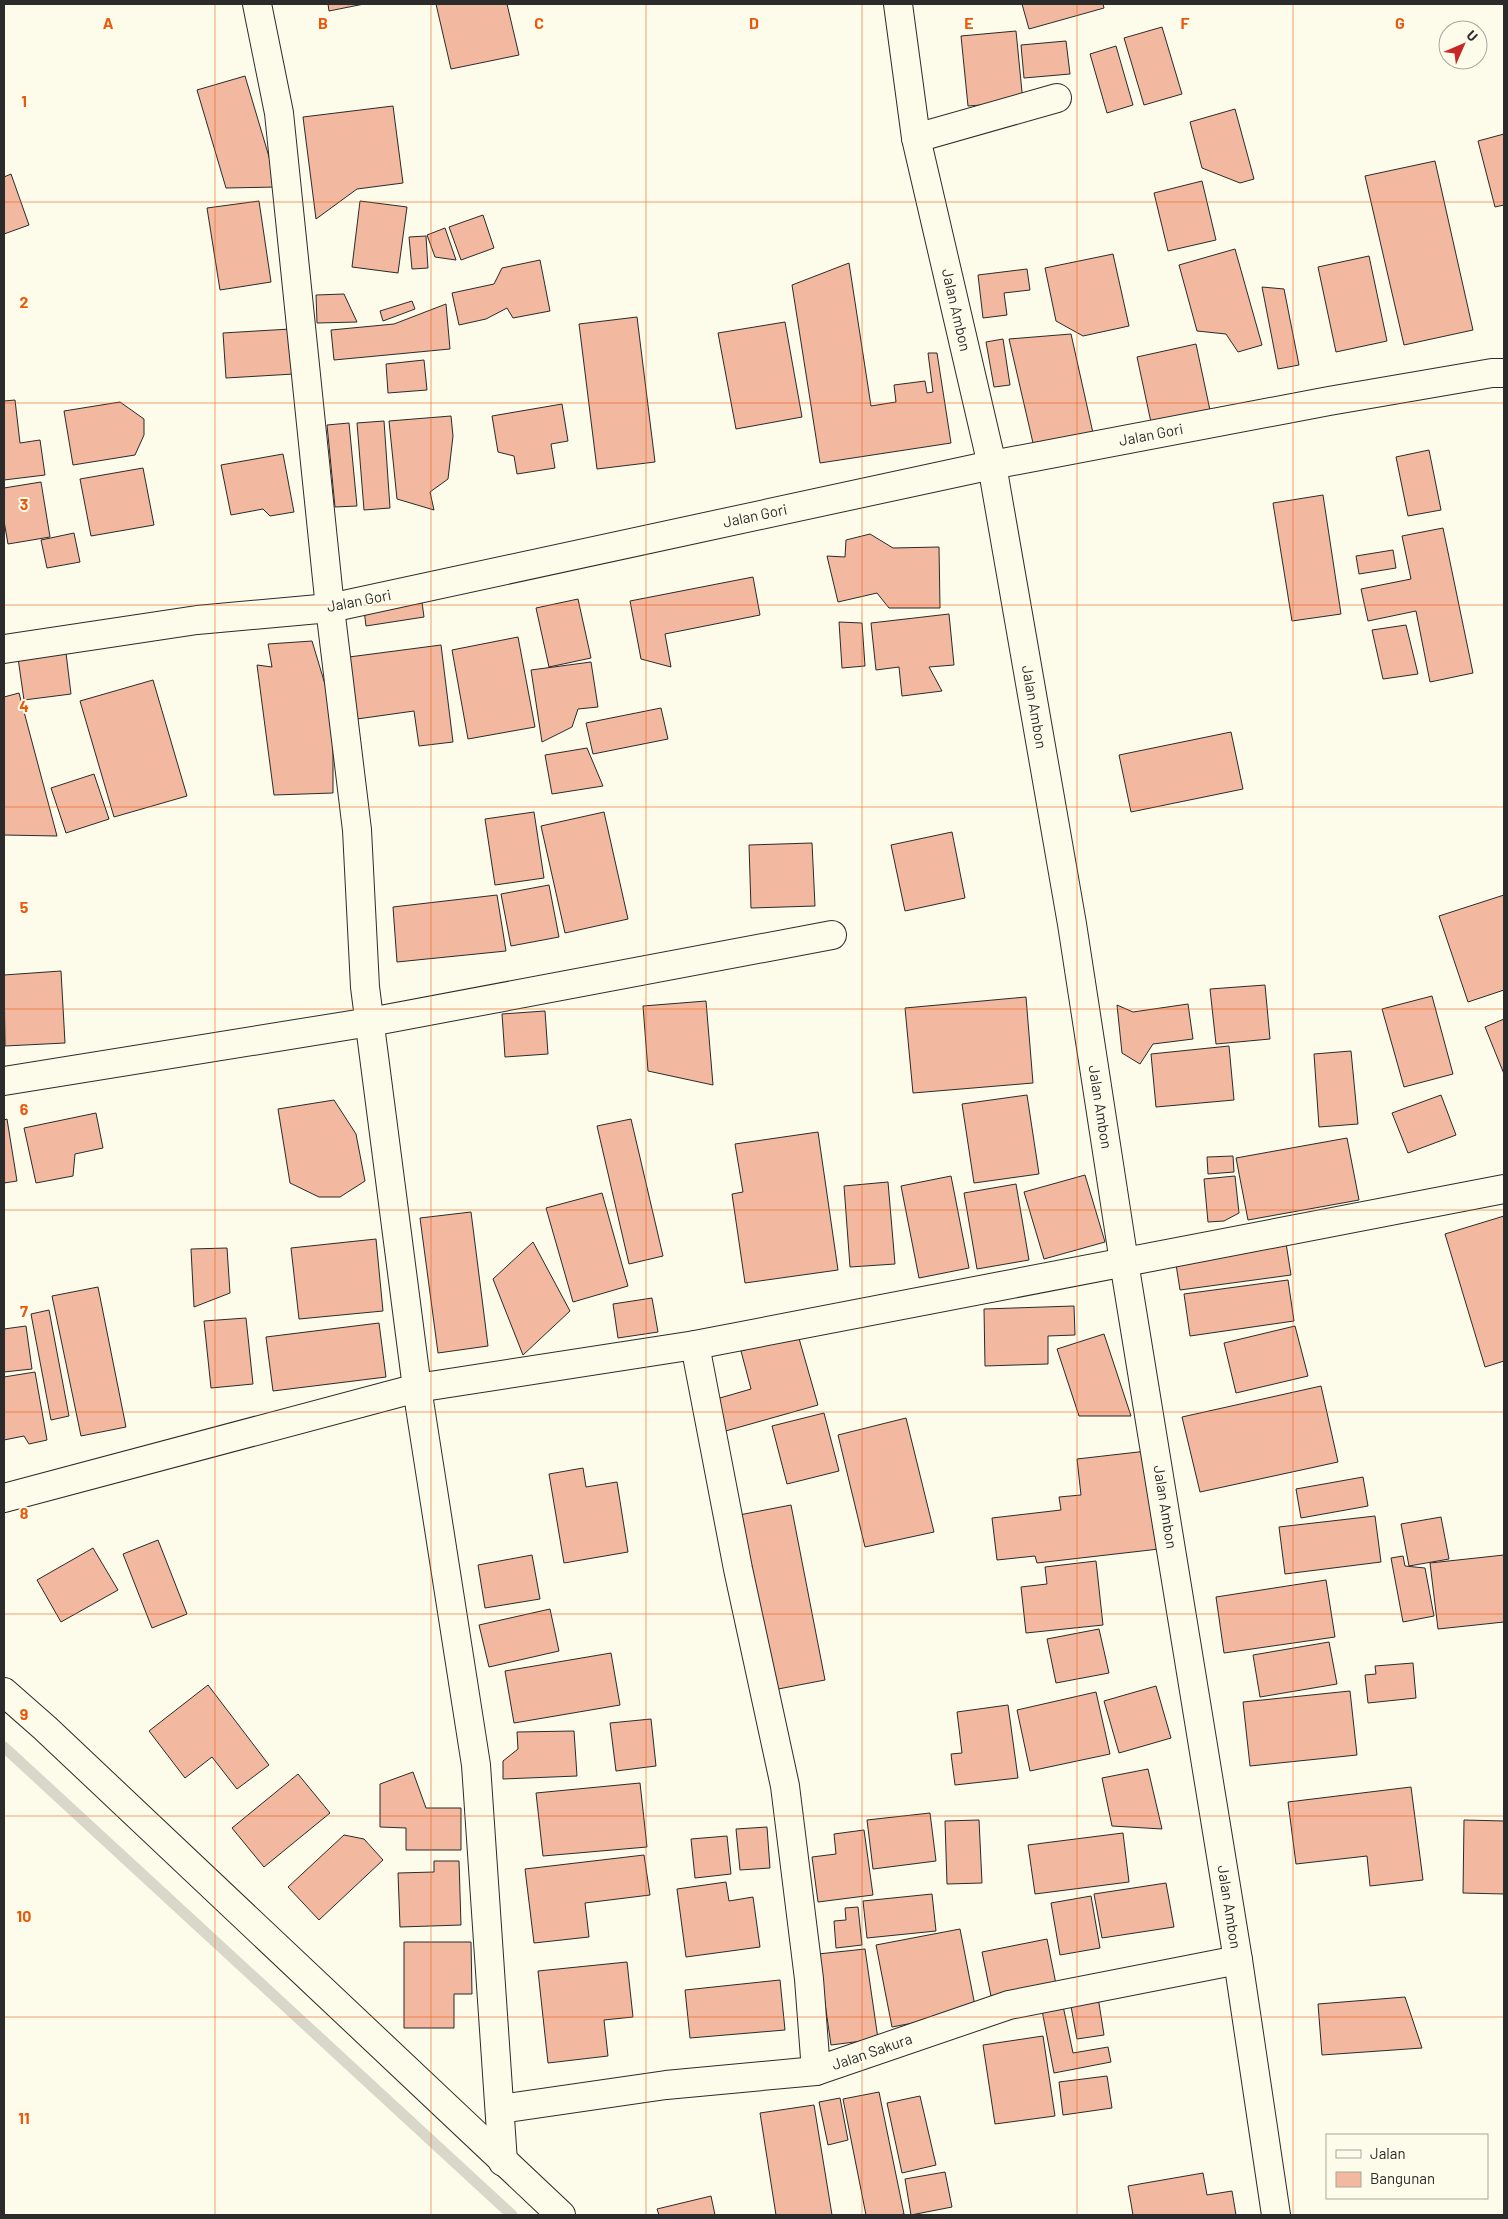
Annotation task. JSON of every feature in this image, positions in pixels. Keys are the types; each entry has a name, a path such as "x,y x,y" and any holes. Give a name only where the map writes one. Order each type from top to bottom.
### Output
{"street":[{"path":"257,4 279,113 330,608 357,830 365,987 417,1388 476,1765 503,2162"},
{"name":"Jalan Ambon","path":"898,4 916,138 992,465 1072,924 1124,1262 1238,1960 1276,2215"},
{"path":"916,138 1058,98"},
{"name":"Jalan Gori","path":"5,642 197,620 330,608 992,465 1329,401 1492,373 1504,373"},
{"path":"4,1081 370,1022 832,935"},
{"path":"4,1498 417,1388 695,1345 1504,1189"},
{"path":"695,1345 738,1569 785,1786 809,1979 816,2071"},
{"path":"4,1692 45,1728 561,2215"},
{"name":"Jalan Sakura","path":"500,2109 666,2085 816,2071 1009,2004 1238,1960"}],"building":[{"path":"328,4 364,4 329,11"},
{"path":"436,4 507,4 519,55 451,69"},
{"path":"1022,4 1103,4 1104,8 1029,29"},
{"path":"1162,27 1182,94 1144,105 1124,38"},
{"path":"1016,31 1023,102 968,106 961,36"},
{"path":"1066,41 1070,74 1024,78 1021,45"},
{"path":"1116,46 1133,105 1107,113 1090,54"},
{"path":"245,76 278,187 226,188 197,90"},
{"path":"393,106 403,183 357,189 316,219 303,117"},
{"path":"1235,109 1254,179 1240,183 1202,168 1190,122"},
{"path":"1504,134 1504,205 1495,207 1478,141"},
{"path":"1435,161 1473,330 1404,345 1365,176"},
{"path":"11,174 29,225 4,234 4,177"},
{"path":"1202,181 1216,240 1168,251 1154,193"},
{"path":"259,201 271,282 220,290 207,208"},
{"path":"360,201 407,207 398,273 352,267"},
{"path":"483,215 494,248 461,260 449,227"},
{"path":"445,228 456,260 435,257 427,235"},
{"path":"426,236 428,268 412,269 409,237"},
{"path":"1235,249 1262,345 1238,352 1226,334 1197,331 1179,265"},
{"path":"1113,254 1129,326 1083,336 1056,321 1045,268"},
{"path":"1369,256 1387,341 1336,352 1318,267"},
{"path":"540,260 550,311 513,318 507,308 486,319 459,325 452,293 494,284 502,268"},
{"path":"849,263 871,406 896,402 894,385 925,381 927,393 933,392 928,353 937,353 951,443 820,463 792,285"},
{"path":"1027,269 1030,290 1004,293 1007,315 983,318 978,275"},
{"path":"1262,287 1284,289 1299,365 1278,369"},
{"path":"344,294 357,322 317,323 316,295"},
{"path":"412,301 415,309 383,321 380,311"},
{"path":"446,304 450,349 334,360 331,330 394,324"},
{"path":"637,317 655,462 597,469 579,324"},
{"path":"785,322 802,417 736,429 718,333"},
{"path":"290,329 294,374 226,378 223,333"},
{"path":"1071,334 1093,433 1033,443 1009,339"},
{"path":"1003,339 1010,385 994,387 986,342"},
{"path":"1196,344 1211,415 1152,427 1137,357"},
{"path":"424,360 427,390 388,393 386,364"},
{"path":"15,400 20,443 40,440 45,475 4,480 4,401"},
{"path":"120,402 144,419 144,435 135,455 73,465 64,411"},
{"path":"562,404 568,441 551,444 555,468 517,474 514,456 498,452 492,416"},
{"path":"451,416 453,436 448,479 430,492 434,510 397,499 389,421"},
{"path":"384,421 390,508 364,510 357,423"},
{"path":"349,423 357,506 335,507 327,425"},
{"path":"1429,450 1441,510 1408,516 1396,457"},
{"path":"283,454 294,512 270,516 263,509 231,515 221,465"},
{"path":"143,468 154,525 91,536 80,479"},
{"path":"41,482 50,537 8,544 4,521 4,488"},
{"path":"1323,495 1341,614 1292,621 1273,503"},
{"path":"1443,528 1473,673 1430,682 1416,611 1368,621 1361,589 1411,579 1402,536"},
{"path":"74,533 80,562 47,568 41,540"},
{"path":"870,534 893,548 939,547 940,608 889,608 877,593 838,602 827,556 845,557 846,540"},
{"path":"1393,550 1396,568 1359,574 1356,556"},
{"path":"753,577 760,615 665,634 671,667 641,659 630,601"},
{"path":"578,599 591,658 549,667 536,608"},
{"path":"422,602 424,617 366,626 364,610"},
{"path":"949,614 954,665 929,667 942,691 902,696 899,667 876,670 871,623"},
{"path":"839,622 862,623 865,666 842,668"},
{"path":"1406,625 1418,674 1383,679 1372,630"},
{"path":"518,637 535,727 468,739 452,650"},
{"path":"312,641 333,711 333,793 274,795 257,665 272,667 268,644"},
{"path":"441,645 453,742 419,746 414,711 357,719 349,657"},
{"path":"66,653 71,694 24,700 18,658"},
{"path":"591,662 598,707 578,709 572,727 542,742 531,670"},
{"path":"153,680 187,796 114,817 80,701"},
{"path":"19,693 57,836 4,835 4,697"},
{"path":"661,708 668,739 593,754 586,723"},
{"path":"1231,732 1243,789 1131,812 1119,755"},
{"path":"587,748 603,786 552,794 545,755"},
{"path":"94,774 109,819 66,833 51,788"},
{"path":"534,812 544,878 495,885 485,819"},
{"path":"604,812 628,919 565,933 541,826"},
{"path":"952,832 965,898 905,911 891,845"},
{"path":"812,843 815,906 751,908 749,845"},
{"path":"549,885 559,937 511,946 501,894"},
{"path":"497,895 506,951 397,962 393,907"},
{"path":"1504,895 1504,990 1468,1002 1439,916"},
{"path":"61,971 65,1043 5,1046 4,975"},
{"path":"1265,985 1270,1039 1216,1044 1210,989"},
{"path":"1432,996 1453,1074 1404,1087 1382,1009"},
{"path":"1026,997 1033,1083 913,1093 905,1008"},
{"path":"706,1001 713,1085 648,1071 643,1006"},
{"path":"1188,1004 1193,1039 1153,1044 1140,1064 1122,1053 1117,1005 1133,1012"},
{"path":"545,1011 548,1054 505,1057 502,1014"},
{"path":"1504,1019 1504,1074 1485,1027"},
{"path":"1229,1046 1234,1100 1156,1107 1151,1054"},
{"path":"1351,1051 1358,1124 1319,1127 1314,1054"},
{"path":"1027,1095 1039,1174 974,1183 962,1104"},
{"path":"1441,1095 1456,1135 1408,1153 1392,1113"},
{"path":"334,1100 356,1134 365,1181 340,1197 319,1197 290,1183 278,1109"},
{"path":"96,1113 103,1148 75,1154 73,1176 36,1183 24,1128"},
{"path":"7,1119 17,1181 4,1183 4,1120"},
{"path":"631,1119 663,1256 629,1264 597,1126"},
{"path":"818,1132 838,1270 745,1283 732,1194 743,1192 735,1144"},
{"path":"1347,1138 1359,1200 1248,1220 1236,1158"},
{"path":"1233,1156 1234,1172 1208,1174 1207,1157"},
{"path":"1085,1175 1105,1242 1044,1259 1024,1192"},
{"path":"951,1176 969,1268 919,1278 901,1186"},
{"path":"1235,1176 1239,1213 1224,1221 1208,1222 1204,1179"},
{"path":"888,1182 895,1264 850,1267 844,1186"},
{"path":"1016,1184 1029,1260 977,1269 964,1193"},
{"path":"602,1193 628,1286 573,1302 546,1208"},
{"path":"471,1212 488,1346 438,1353 420,1218"},
{"path":"1504,1216 1504,1361 1485,1367 1445,1234"},
{"path":"376,1239 383,1311 299,1319 291,1248"},
{"path":"533,1242 570,1311 523,1355 493,1279"},
{"path":"1286,1243 1291,1275 1180,1290 1175,1258"},
{"path":"227,1248 230,1293 194,1307 191,1249"},
{"path":"1288,1280 1294,1321 1190,1336 1184,1294"},
{"path":"98,1287 126,1427 81,1436 52,1296"},
{"path":"652,1298 658,1332 618,1338 613,1304"},
{"path":"1074,1306 1075,1335 1048,1336 1048,1364 985,1366 984,1309"},
{"path":"49,1310 69,1416 51,1420 31,1314"},
{"path":"246,1318 253,1384 211,1388 204,1321"},
{"path":"379,1323 386,1377 273,1391 266,1337"},
{"path":"26,1326 32,1369 4,1372 4,1329"},
{"path":"1295,1326 1308,1376 1236,1393 1224,1343"},
{"path":"1104,1334 1131,1416 1079,1416 1057,1349"},
{"path":"798,1335 818,1405 722,1432 713,1400 751,1389 741,1351"},
{"path":"35,1372 47,1440 29,1444 24,1436 4,1440 4,1377"},
{"path":"1321,1386 1338,1462 1200,1492 1182,1417"},
{"path":"824,1413 839,1471 787,1484 772,1426"},
{"path":"906,1418 934,1532 865,1547 838,1435"},
{"path":"1147,1451 1159,1549 1037,1563 1035,1556 997,1560 992,1518 1061,1510 1059,1497 1081,1495 1077,1459"},
{"path":"583,1468 586,1487 617,1482 628,1552 564,1563 549,1474"},
{"path":"1363,1477 1368,1506 1301,1518 1296,1489"},
{"path":"791,1505 825,1680 773,1690 739,1515"},
{"path":"1375,1516 1381,1562 1285,1574 1279,1527"},
{"path":"1441,1517 1449,1559 1409,1566 1401,1524"},
{"path":"158,1540 187,1614 152,1628 123,1554"},
{"path":"93,1548 118,1590 61,1622 37,1580"},
{"path":"532,1555 540,1599 485,1608 478,1565"},
{"path":"1504,1555 1504,1622 1438,1629 1430,1563"},
{"path":"1403,1556 1405,1566 1425,1568 1434,1616 1403,1622 1391,1558"},
{"path":"1096,1561 1103,1625 1026,1633 1021,1587 1047,1584 1045,1567"},
{"path":"1326,1580 1335,1637 1224,1653 1216,1597"},
{"path":"550,1609 559,1651 489,1667 479,1625"},
{"path":"1099,1629 1109,1673 1056,1683 1047,1639"},
{"path":"1329,1642 1337,1684 1260,1697 1253,1655"},
{"path":"611,1653 620,1705 514,1723 505,1671"},
{"path":"1413,1663 1416,1698 1368,1703 1365,1675 1376,1674 1375,1666"},
{"path":"208,1685 269,1765 237,1789 212,1757 185,1778 149,1731"},
{"path":"1156,1686 1171,1738 1119,1753 1104,1701"},
{"path":"1350,1691 1357,1755 1250,1766 1243,1702"},
{"path":"1096,1692 1110,1754 1030,1771 1017,1710"},
{"path":"1008,1705 1018,1778 955,1785 951,1754 962,1753 957,1712"},
{"path":"651,1719 656,1766 616,1771 610,1723"},
{"path":"574,1731 577,1776 503,1779 503,1761 518,1749 517,1732"},
{"path":"1148,1769 1162,1829 1112,1826 1102,1778"},
{"path":"413,1772 426,1808 461,1808 461,1850 406,1850 406,1828 380,1827 380,1784"},
{"path":"298,1774 330,1813 264,1867 232,1828"},
{"path":"640,1783 647,1847 543,1856 536,1793"},
{"path":"1411,1787 1423,1880 1370,1886 1367,1856 1296,1864 1288,1802"},
{"path":"930,1813 936,1861 873,1869 867,1820"},
{"path":"979,1820 982,1883 947,1884 945,1821"},
{"path":"1464,1820 1504,1821 1504,1894 1463,1893"},
{"path":"767,1827 770,1868 740,1870 736,1829"},
{"path":"864,1830 873,1895 818,1902 812,1857 836,1854 834,1834"},
{"path":"1123,1833 1129,1882 1035,1894 1028,1845"},
{"path":"344,1835 364,1839 383,1860 319,1920 288,1887"},
{"path":"727,1836 731,1874 695,1878 691,1839"},
{"path":"644,1855 650,1895 585,1903 589,1937 534,1943 525,1869"},
{"path":"434,1861 459,1861 461,1925 400,1927 398,1873 434,1872"},
{"path":"726,1882 729,1901 753,1897 760,1947 686,1957 677,1889"},
{"path":"1166,1883 1174,1927 1102,1938 1094,1894"},
{"path":"932,1894 936,1931 867,1938 863,1901"},
{"path":"1091,1896 1100,1948 1060,1955 1051,1903"},
{"path":"858,1907 862,1945 836,1948 834,1921 846,1920 845,1908"},
{"path":"960,1929 976,2011 892,2027 876,1945"},
{"path":"1047,1939 1056,1984 991,1996 982,1952"},
{"path":"404,1942 471,1942 472,1994 454,1994 454,2028 404,2028"},
{"path":"865,1949 878,2039 831,2045 818,1954"},
{"path":"627,1962 633,2017 604,2020 608,2056 548,2063 538,1971"},
{"path":"780,1980 785,2030 690,2038 685,1990"},
{"path":"1098,1997 1104,2035 1077,2039 1070,2001"},
{"path":"1405,1997 1422,2048 1322,2055 1318,2004"},
{"path":"1062,2001 1073,2053 1108,2047 1111,2062 1054,2073 1041,2005"},
{"path":"1043,2036 1055,2116 995,2124 983,2045"},
{"path":"1107,2076 1112,2108 1063,2115 1059,2082"},
{"path":"879,2092 904,2214 899,2215 866,2215 843,2099"},
{"path":"920,2096 936,2165 902,2173 887,2103"},
{"path":"840,2098 848,2140 828,2145 819,2102"},
{"path":"814,2105 832,2215 776,2215 760,2113"},
{"path":"945,2172 952,2207 911,2215 905,2179"},
{"path":"1203,2173 1207,2195 1232,2191 1236,2215 1133,2215 1128,2186"},
{"path":"711,2196 715,2215 659,2215 657,2209"}],"waterway":[{"path":"4,1747 512,2215"}]}
